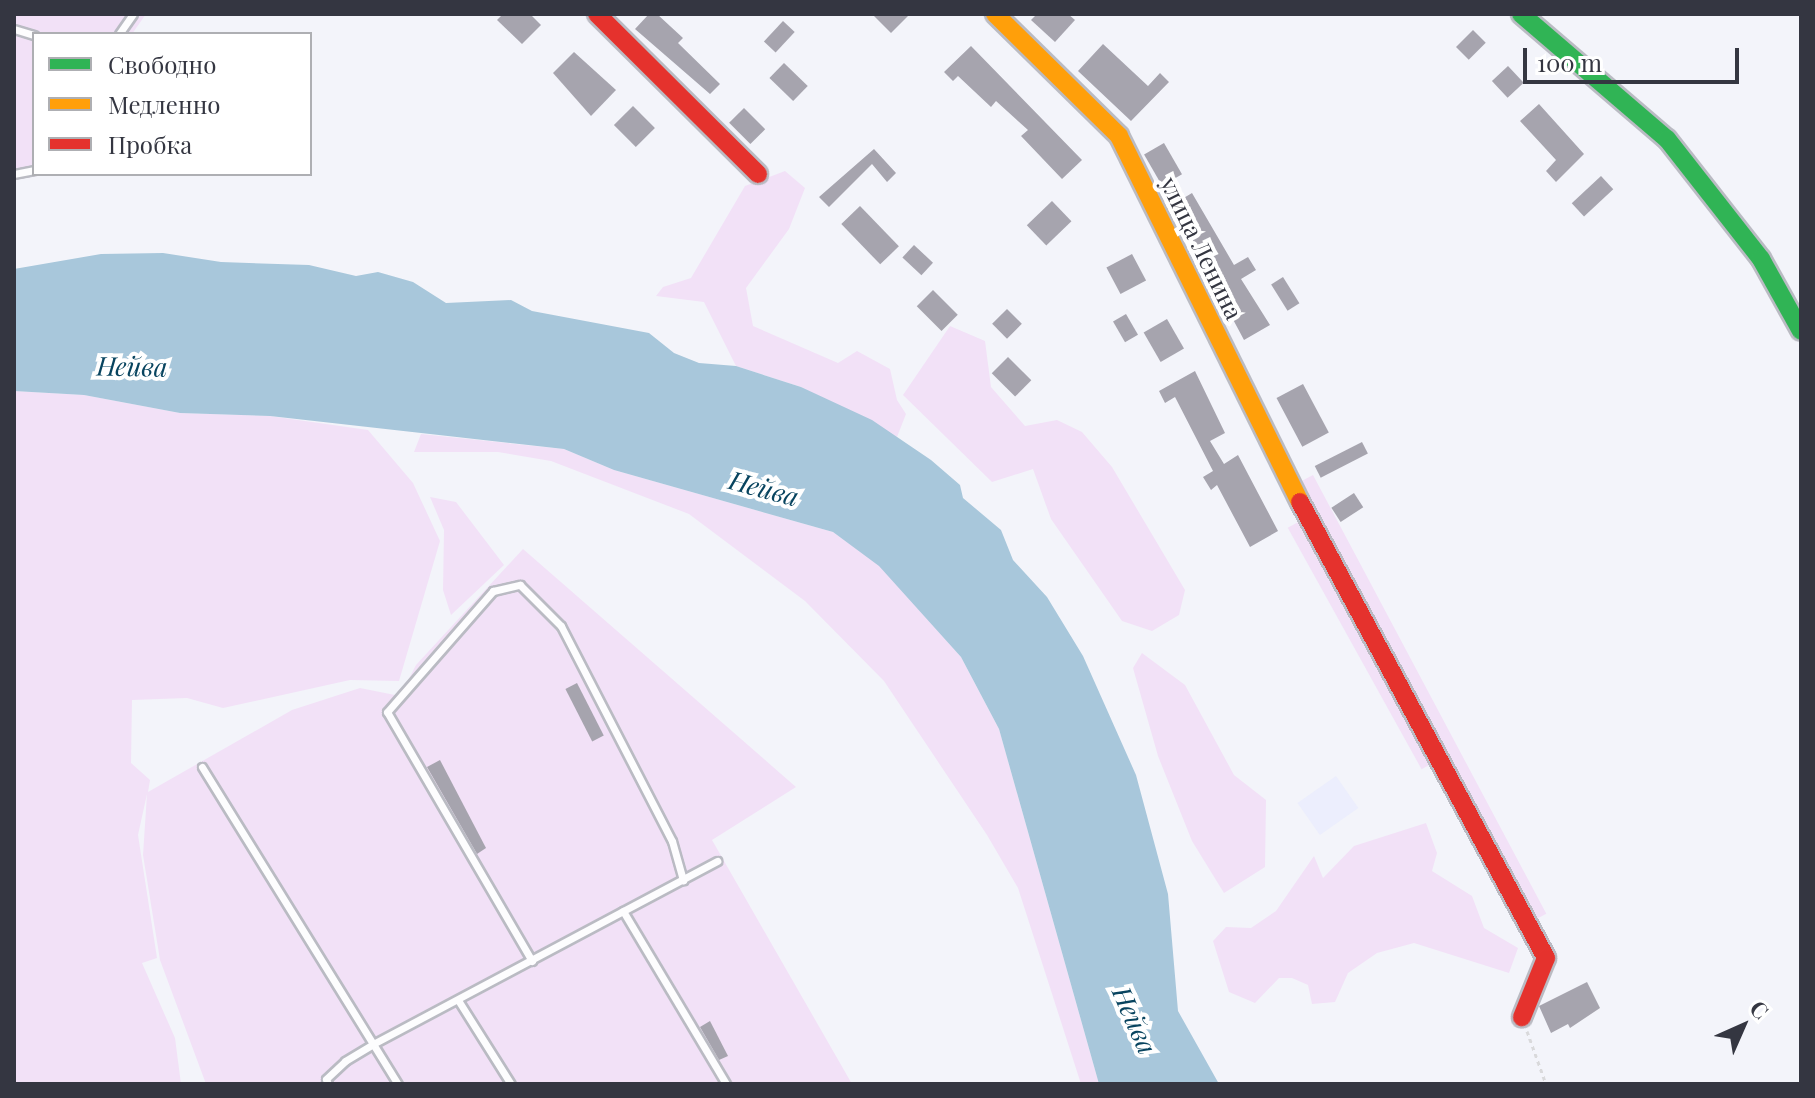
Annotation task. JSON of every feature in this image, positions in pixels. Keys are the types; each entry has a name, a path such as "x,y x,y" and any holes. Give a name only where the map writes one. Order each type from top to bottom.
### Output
{"street":[{"path":"597,14 758,174"},
{"name":"улица Ленина","path":"995,14 1119,136 1318,538 1546,958 1522,1017"},
{"path":"1521,14 1667,139 1761,259 1801,331"}],"lane":[{"path":"120,32 133,14"},
{"path":"532,961 387,712 493,591 520,585 561,626 672,841 683,880"},
{"path":"202,767 398,1084"},
{"path":"328,1084 326,1079 345,1061 373,1044 717,861"},
{"path":"623,911 726,1084"},
{"path":"458,1000 511,1084"}],"path":[{"path":"1522,1017 1546,1084"}],"shaded area":[{"path":"14,14 146,14 133,32 32,32 32,176 37,176 14,180"},
{"path":"785,171 805,188 789,229 746,288 753,326 838,363 857,351 890,369 897,400 906,414 897,437 801,387 736,366 704,302 656,296 663,287 691,278 745,186"},
{"path":"950,326 985,341 991,387 1025,426 1057,420 1082,432 1112,467 1185,590 1179,615 1152,631 1122,621 1051,519 1033,469 992,482 903,395"},
{"path":"14,391 84,395 180,413 270,416 368,430 413,483 440,541 399,681 350,680 223,708 187,698 132,700 131,763 150,780 148,792 292,710 360,688 400,696 416,665 523,549 796,787 712,840 852,1084 206,1084 160,960 143,855 147,794 138,835 157,958 142,963 175,1038 181,1084 14,1084"},
{"path":"421,434 564,449 614,470 833,532 879,565 961,657 999,729 1099,1084 1081,1084 1018,888 987,835 884,681 805,601 689,514 551,461 498,452 414,452"},
{"path":"1313,475 1546,914 1533,921 1300,482"},
{"path":"430,497 456,502 504,565 451,615 443,590 444,530"},
{"path":"1300,521 1434,762 1422,769 1288,528"},
{"path":"1142,653 1185,685 1234,775 1266,800 1265,867 1224,893 1192,841 1158,756 1133,668"},
{"path":"1336,776 1358,808 1320,835 1297,803"},
{"path":"1426,823 1437,853 1432,871 1472,896 1484,928 1518,948 1509,973 1414,943 1377,953 1348,973 1335,1002 1312,1004 1308,985 1292,978 1279,978 1255,1003 1229,992 1213,941 1226,927 1251,928 1276,911 1314,856 1323,878 1354,846"}],"water":[{"name":"Нейва","path":"163,253 221,262 309,265 356,276 378,272 413,282 446,303 511,300 532,311 649,333 674,353 699,363 736,366 801,387 872,420 931,460 960,485 963,498 1001,530 1013,560 1047,597 1083,656 1136,775 1168,894 1178,1011 1219,1084 1099,1084 999,729 961,657 879,566 833,532 614,470 564,449 270,416 180,413 84,395 14,391 14,269 101,254"}],"building":[{"path":"503,14 530,14 541,25 522,44 497,20"},
{"path":"649,14 657,14 683,38 678,43 720,84 710,94 635,29"},
{"path":"872,14 910,14 891,33"},
{"path":"1037,14 1068,14 1075,20 1055,42 1031,20"},
{"path":"783,21 795,32 776,52 764,41"},
{"path":"1473,30 1486,43 1469,60 1456,47"},
{"path":"1103,44 1148,86 1160,73 1169,82 1131,121 1078,71"},
{"path":"971,46 1082,160 1062,179 1021,136 1028,130 996,101 991,107 958,76 953,81 944,72"},
{"path":"574,52 616,90 591,116 553,73"},
{"path":"784,63 808,86 793,101 769,78"},
{"path":"1508,66 1524,83 1508,98 1492,81"},
{"path":"1539,104 1584,154 1556,182 1546,171 1556,160 1520,121"},
{"path":"633,106 655,128 636,147 614,125"},
{"path":"744,108 765,129 750,144 729,123"},
{"path":"1164,143 1182,174 1162,186 1144,155"},
{"path":"874,149 896,173 887,182 872,164 829,207 819,197"},
{"path":"1601,176 1613,189 1584,216 1572,203"},
{"path":"1192,193 1234,265 1248,257 1256,270 1241,279 1270,325 1244,340 1172,205"},
{"path":"1052,201 1071,221 1046,245 1027,225"},
{"path":"860,206 899,246 880,264 841,224"},
{"path":"914,245 933,263 921,275 902,257"},
{"path":"1132,254 1146,280 1120,294 1106,268"},
{"path":"1283,277 1299,303 1288,311 1271,284"},
{"path":"933,290 958,315 941,331 917,306"},
{"path":"1007,309 1022,324 1007,339 992,324"},
{"path":"1126,314 1138,335 1125,342 1113,322"},
{"path":"1167,319 1184,348 1161,362 1144,333"},
{"path":"1008,357 1031,380 1015,397 992,373"},
{"path":"1195,371 1225,433 1210,441 1224,464 1238,455 1278,531 1250,547 1217,485 1211,490 1203,477 1213,471 1175,397 1165,403 1159,391"},
{"path":"1303,384 1329,433 1302,447 1277,398"},
{"path":"1362,442 1368,454 1321,478 1315,466"},
{"path":"1354,493 1363,507 1341,522 1331,508"},
{"path":"577,683 604,736 592,741 565,689"},
{"path":"440,760 486,848 477,854 427,767"},
{"path":"1587,982 1600,1008 1570,1028 1568,1024 1551,1033 1539,1006"},
{"path":"710,1021 728,1056 719,1060 700,1027"}],"traffic: fast":[{"path":"1521,14 1667,139 1761,259 1801,331"}],"traffic: slow":[{"path":"995,14 1119,136 1300,502"}],"traffic: jam":[{"path":"597,14 758,174"},
{"path":"1300,502 1546,958 1522,1017"}]}
